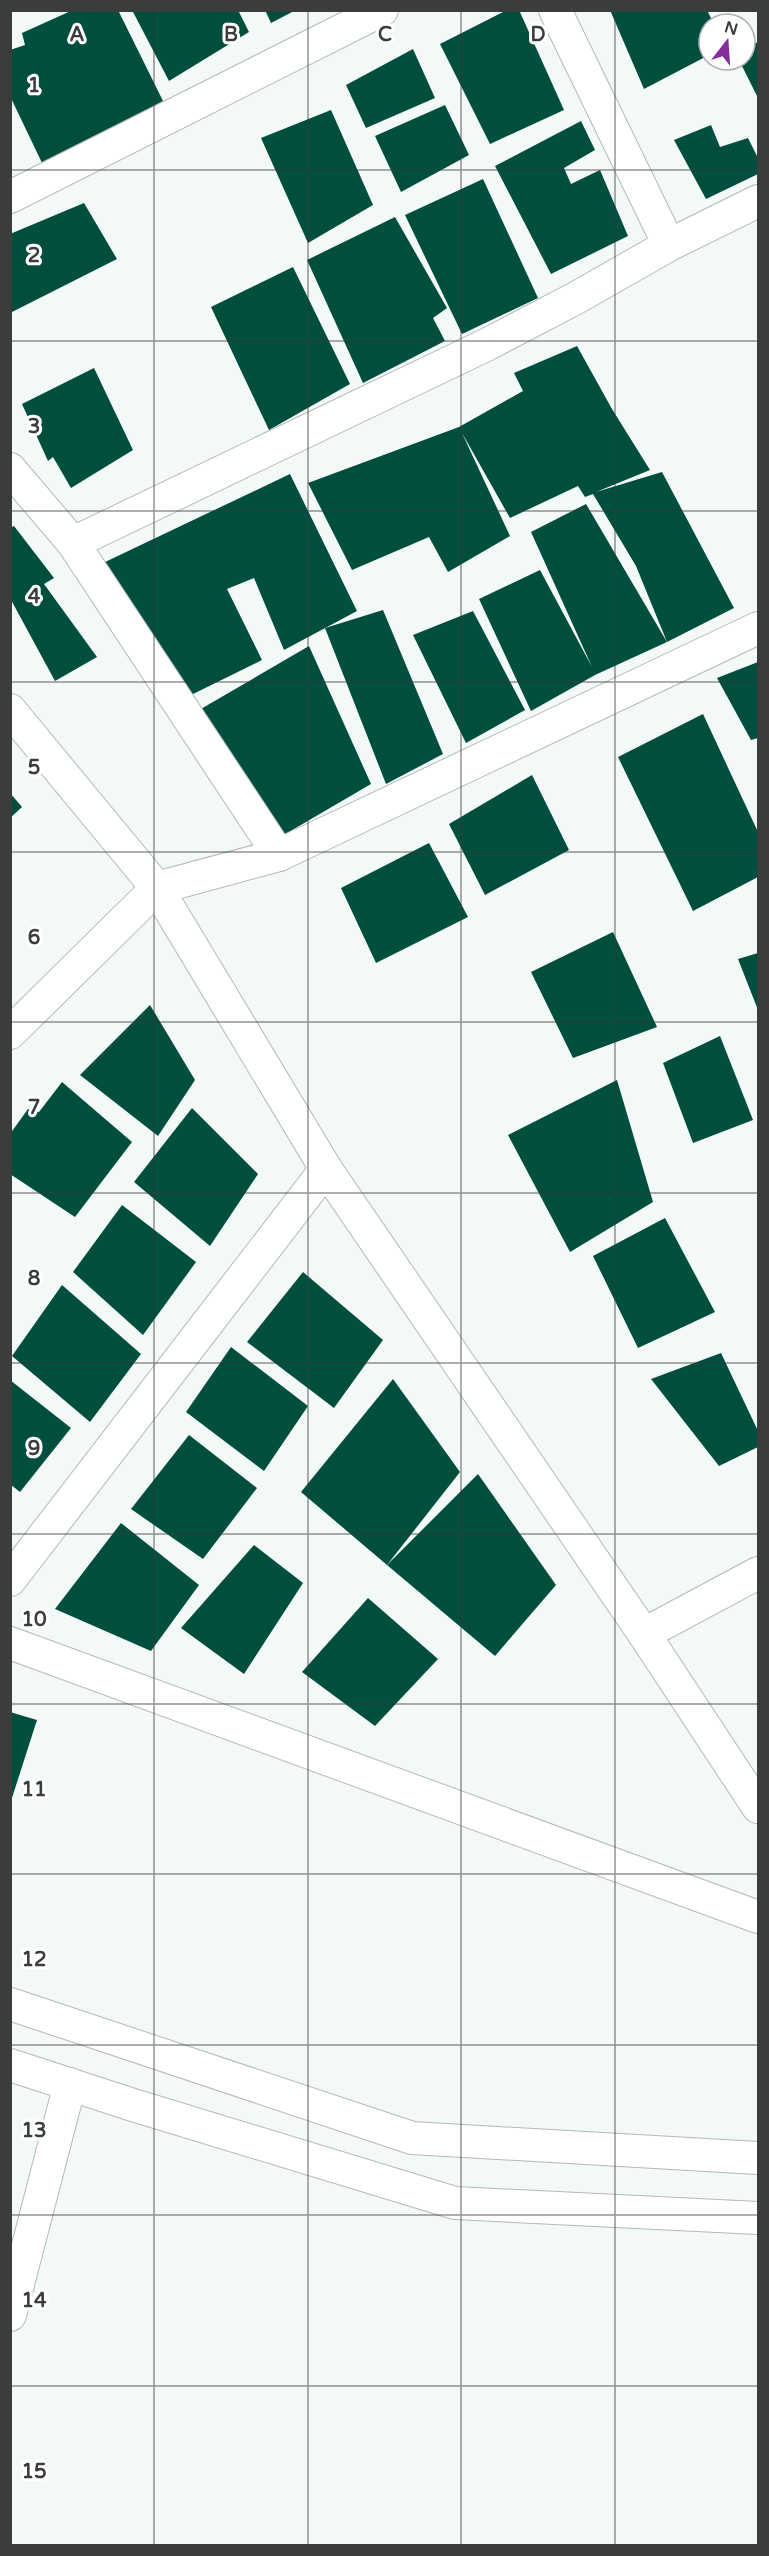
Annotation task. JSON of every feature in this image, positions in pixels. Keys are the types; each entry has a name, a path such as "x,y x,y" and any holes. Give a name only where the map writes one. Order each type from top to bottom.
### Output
{"street":[{"path":"10,197 382,10"},
{"path":"555,10 669,245"},
{"path":"72,543 486,345 576,298 669,245 759,201"},
{"path":"11,471 72,543 279,855"},
{"path":"10,1033 157,888 279,855 759,628"},
{"path":"10,710 157,888 326,1169 644,1634 759,1807"},
{"path":"10,1580 326,1169"},
{"path":"644,1634 759,1573"},
{"path":"10,1643 759,1917"},
{"path":"10,2004 412,2138 759,2158"},
{"path":"10,2065 455,2204 759,2218"},
{"path":"10,2315 70,2084"}],"building":[{"path":"73,10 118,10 163,101 43,165 10,96 10,50 25,45 22,33"},
{"path":"132,10 238,10 249,32 169,81"},
{"path":"265,10 296,10 271,23"},
{"path":"507,10 519,10 564,110 490,144 440,44"},
{"path":"610,10 707,10 708,12 697,12 697,61 644,89"},
{"path":"757,42 758,98 745,72 757,72"},
{"path":"413,49 435,98 366,128 346,85"},
{"path":"445,105 469,155 401,192 375,136"},
{"path":"331,110 373,205 308,243 261,138"},
{"path":"581,121 595,150 564,168 571,184 600,170 628,236 551,274 495,166"},
{"path":"711,125 720,147 748,138 758,158 758,174 706,199 674,140"},
{"path":"483,179 538,298 462,334 405,215"},
{"path":"84,203 117,259 10,313 10,234"},
{"path":"395,217 447,308 433,318 445,341 363,383 307,260"},
{"path":"293,267 350,384 269,430 211,307"},
{"path":"577,346 650,470 596,492 662,472 734,608 667,642 636,566 593,494 585,497 578,486 510,518 462,433 510,536 448,572 429,537 352,570 308,483 459,427 523,391 514,373"},
{"path":"94,368 133,450 71,488 53,457 48,461 22,404"},
{"path":"290,474 357,611 284,650 254,578 227,589 262,660 191,695 103,563"},
{"path":"586,504 667,642 595,675 531,711 479,599 540,570 592,667 531,532"},
{"path":"14,526 54,578 44,584 97,657 55,681 10,598 10,528"},
{"path":"383,610 443,754 386,784 325,628"},
{"path":"473,611 525,710 466,743 413,635"},
{"path":"309,646 371,784 282,836 194,713"},
{"path":"758,662 758,738 751,740 717,678"},
{"path":"703,714 758,832 758,877 693,911 618,757"},
{"path":"532,775 569,850 485,895 449,824"},
{"path":"10,793 22,807 10,818"},
{"path":"429,843 468,917 376,963 341,888"},
{"path":"613,932 657,1027 573,1058 531,972"},
{"path":"758,953 758,1010 738,959"},
{"path":"150,1005 195,1080 158,1136 80,1075"},
{"path":"720,1036 753,1120 693,1143 663,1063"},
{"path":"617,1080 653,1202 570,1252 508,1135"},
{"path":"62,1082 132,1142 75,1217 10,1174 10,1134 28,1109 39,1112"},
{"path":"192,1108 258,1174 210,1246 134,1182"},
{"path":"122,1205 196,1262 143,1335 73,1272"},
{"path":"665,1218 715,1312 638,1348 593,1256"},
{"path":"303,1272 383,1340 334,1408 247,1342"},
{"path":"62,1285 141,1354 90,1422 12,1356"},
{"path":"231,1347 308,1406 264,1471 186,1412"},
{"path":"721,1353 758,1431 758,1447 719,1466 651,1379"},
{"path":"393,1379 460,1472 387,1565 301,1492"},
{"path":"10,1380 71,1428 20,1492 10,1484"},
{"path":"189,1435 257,1488 203,1559 131,1509"},
{"path":"478,1474 556,1585 495,1656 387,1565"},
{"path":"121,1523 199,1585 151,1651 55,1609"},
{"path":"254,1545 303,1583 244,1674 181,1628"},
{"path":"368,1598 438,1659 375,1726 302,1672"},
{"path":"10,1712 37,1720 11,1801 10,1801"}]}
